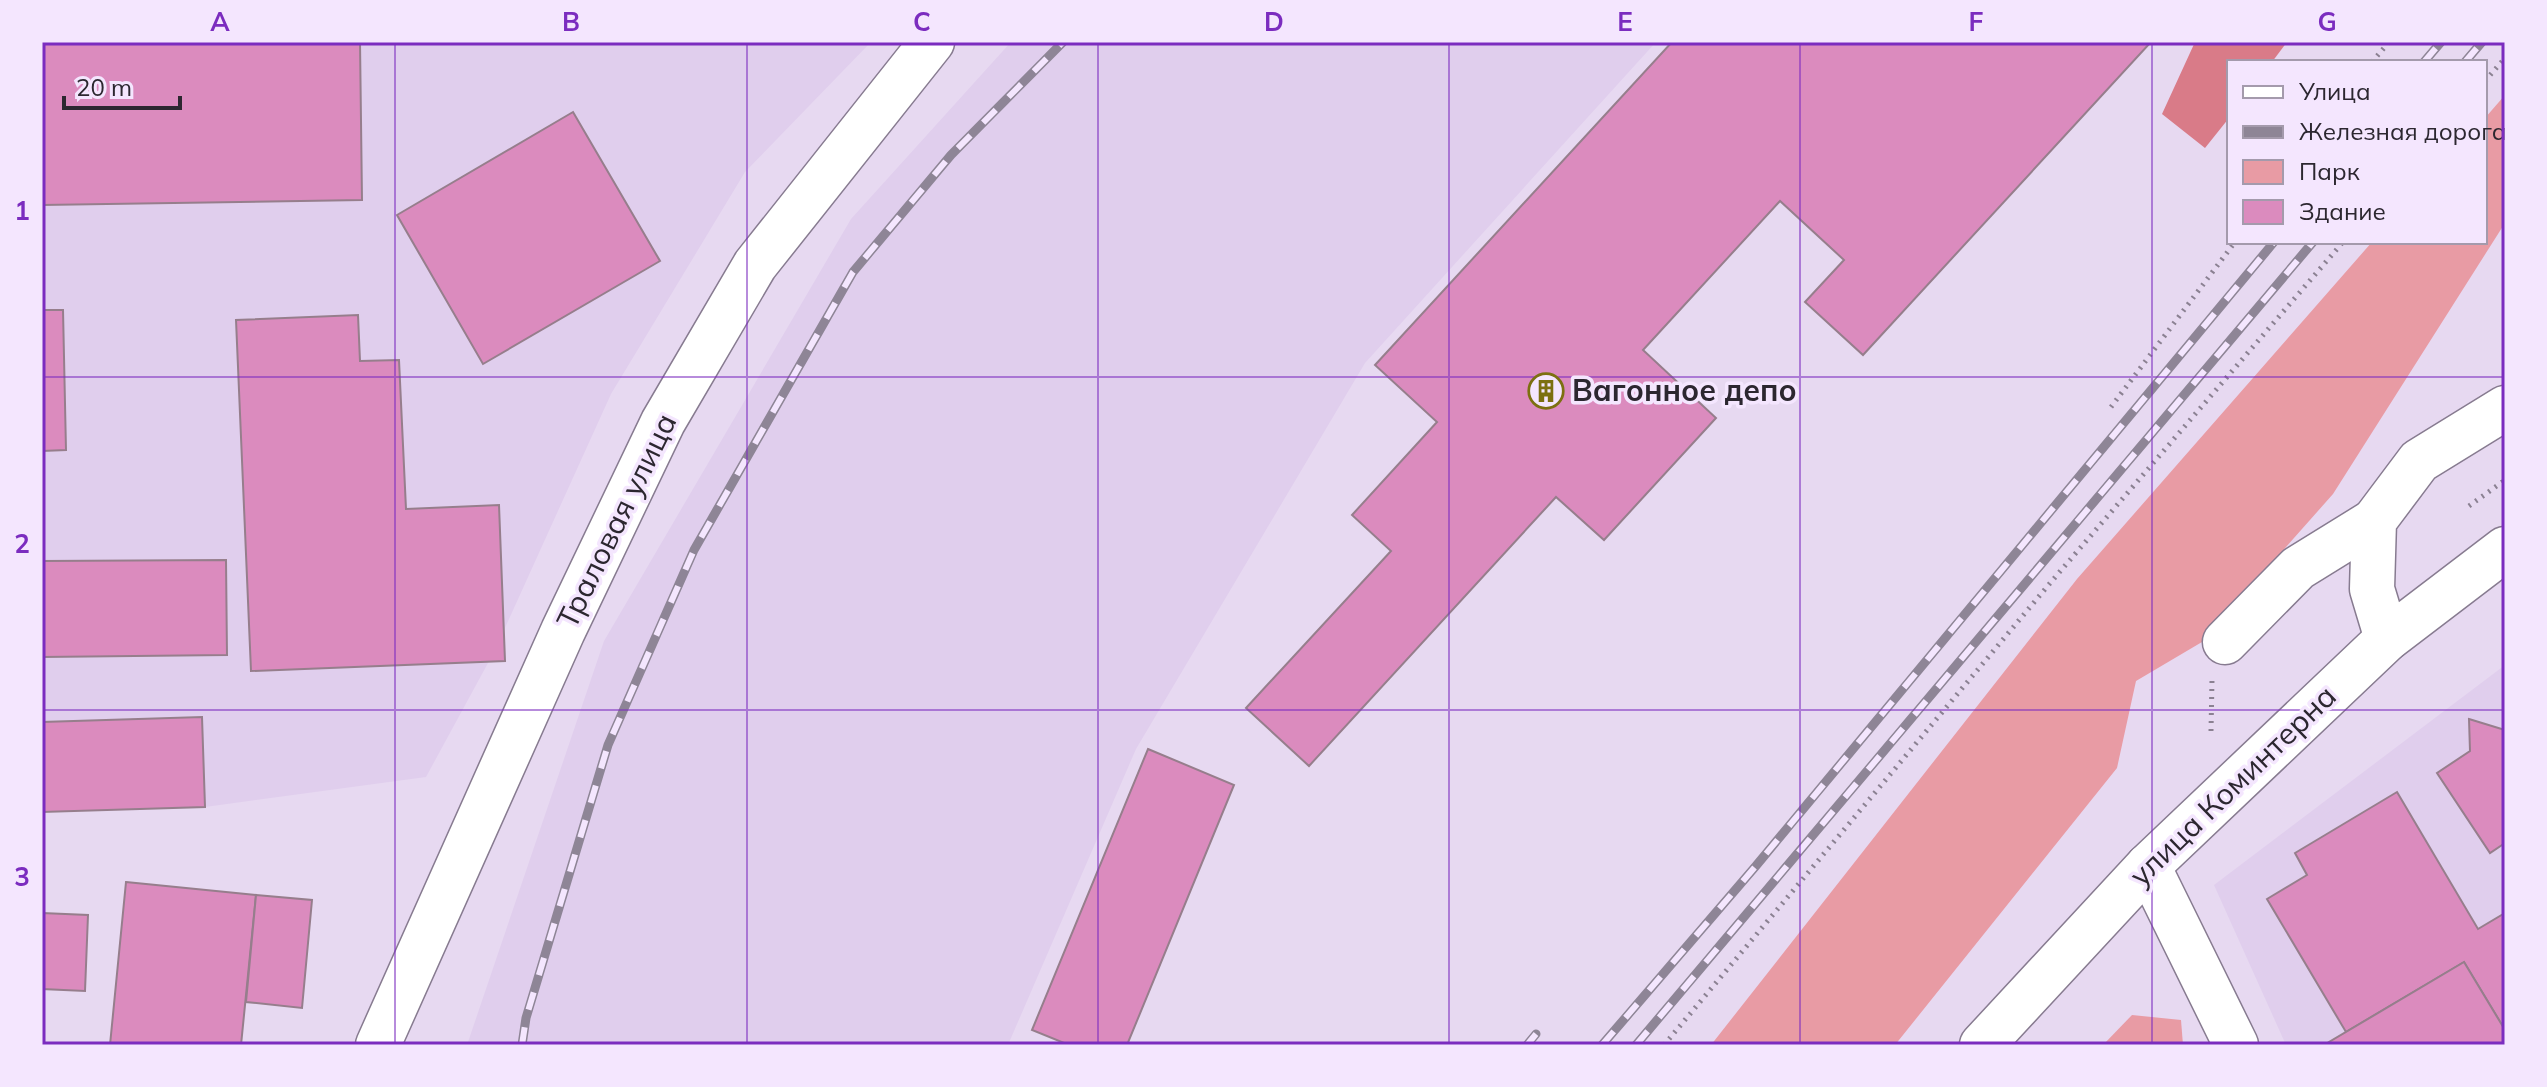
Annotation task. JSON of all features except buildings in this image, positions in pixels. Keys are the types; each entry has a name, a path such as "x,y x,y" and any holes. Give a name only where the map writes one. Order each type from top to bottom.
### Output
{"street":[{"name":"Траловая улица","path":"378,1045 563,631 663,422 755,265 932,42"},
{"path":"2225,642 2298,568 2374,521 2419,461 2505,408"},
{"path":"2374,521 2372,589 2387,639"},
{"name":"улица Коминтерна","path":"1982,1045 2068,948 2148,866 2387,639 2505,549"},
{"path":"2148,866 2236,1045"}],"path":[{"path":"2374,60 2389,42"},
{"path":"2487,79 2505,58"},
{"path":"2111,407 2233,244"},
{"path":"1664,1045 2051,582 2341,244"},
{"path":"2469,506 2505,480"},
{"path":"2211,731 2212,682 2225,642"}],"shaded area":[{"path":"42,42 871,42 745,172 611,394 494,652 426,777 205,807 42,812"},
{"path":"1011,42 1656,42 1365,363 1136,749 1008,1045 467,1045 604,641 851,219"},
{"path":"2195,42 2287,42 2274,60 2227,60 2227,120 2205,148 2162,114"},
{"path":"2505,665 2505,1045 2286,1045 2214,885"}],"green space":[{"path":"2505,95 2505,223 2333,494 2202,642 2136,681 2117,768 1895,1045 1711,1045 2077,579 2370,244 2487,244 2487,116"},
{"path":"2132,1015 2181,1020 2183,1045 2103,1045"}],"railway":[{"path":"522,1045 526,1018 608,745 694,550 853,272 951,155 1063,42"},
{"path":"2426,60 2441,42"},
{"path":"2467,60 2482,42"},
{"path":"1602,1045 1755,867 2272,244"},
{"path":"1636,1045 2311,244"},
{"path":"1527,1045 1536,1034"}],"place":[{"name":"Вагонное депо","path":"1546,391"}]}
